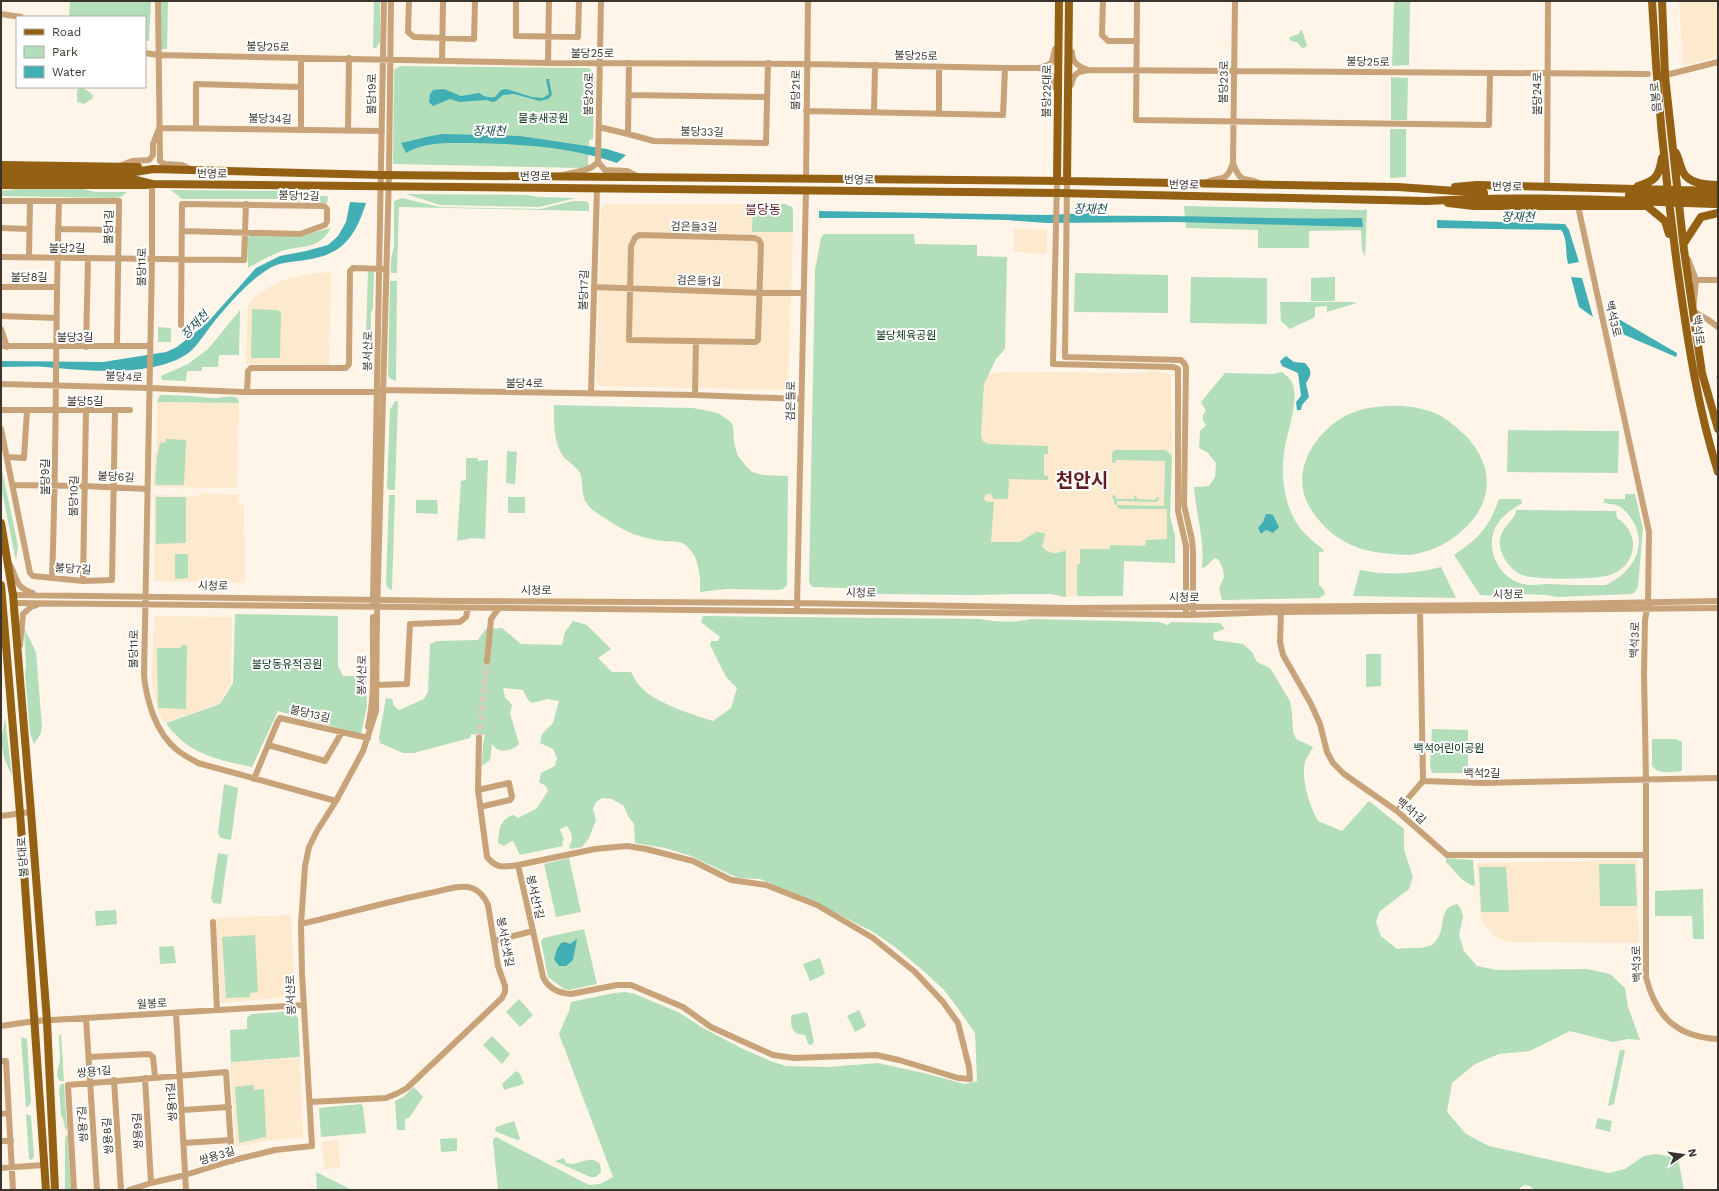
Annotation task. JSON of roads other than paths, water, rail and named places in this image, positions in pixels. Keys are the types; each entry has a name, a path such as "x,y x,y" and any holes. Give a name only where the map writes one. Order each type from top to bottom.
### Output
{"main road":[{"name":"불당22대로","path":"1057,181 1059,1"},
{"name":"불당22대로","path":"1067,181 1069,1"},
{"name":"음봉로","path":"1652,1 1656,75 1678,190"},
{"name":"음봉로","path":"1662,1 1656,75 1668,144 1667,189"},
{"path":"1620,189 1652,181 1658,174 1668,144"},
{"path":"1668,144 1683,173 1688,178 1696,182 1718,185"},
{"path":"1,165 120,166 153,169"},
{"name":"번영로","path":"1,172 135,172 153,169 385,175 563,175 1067,181 1428,189 1627,198 1718,204"},
{"name":"번영로","path":"1,178 136,180 152,184 1057,193 1428,201 1473,198 1718,197"},
{"path":"806,179 806,190"},
{"path":"1,186 136,186 152,184"},
{"path":"1428,189 1477,186 1718,191"},
{"path":"1645,189 1650,193 1652,198 1651,204 1647,206"},
{"name":"백석로","path":"1667,189 1694,376 1718,472"},
{"name":"백석로","path":"1678,190 1684,246 1702,373 1717,418 1718,429"},
{"path":"1718,191 1714,193 1711,199 1713,206 1718,209"},
{"path":"1428,201 1474,206 1647,206 1718,209"},
{"path":"1647,206 1665,221 1675,251"},
{"path":"1684,246 1700,217 1718,213"},
{"name":"불당대로","path":"1,523 13,599 31,812 47,1021 56,1190"},
{"name":"불당대로","path":"1,584 20,813 46,1190"},
{"name":"시청로","path":"2,599 13,599"},
{"path":"1,632 6,648"}],"street":[{"path":"158,1 160,161 164,164 182,165 193,170"},
{"name":"불당19로","path":"384,1 382,131 385,175"},
{"name":"불당19로","path":"385,175 391,1"},
{"path":"408,1 408,32 410,35 414,37 474,39 475,1"},
{"path":"442,61 443,1"},
{"path":"516,1 516,36 578,36 579,1"},
{"path":"548,63 549,1"},
{"name":"불당20로","path":"598,162 601,1"},
{"name":"불당21로","path":"806,179 808,1"},
{"path":"1103,1 1102,35 1104,39 1108,41 1137,41"},
{"path":"1137,1 1136,120 1489,125 1490,74"},
{"name":"불당23로","path":"1233,163 1235,1"},
{"name":"불당24로","path":"1547,188 1546,74 1548,1"},
{"path":"1,14 16,16"},
{"path":"1068,38 1072,44 1073,60 1078,66 1088,70"},
{"path":"1039,68 1048,66 1052,62 1055,44 1059,40"},
{"name":"불당25로","path":"146,53 158,55 548,63 768,63 1039,68"},
{"path":"301,58 301,130"},
{"path":"348,58 348,131"},
{"name":"불당25로","path":"1088,70 1234,70 1656,75 1718,62"},
{"path":"599,127 628,134 629,63"},
{"name":"불당33길","path":"628,134 654,141 766,143 768,63"},
{"path":"874,112 875,66"},
{"path":"939,66 939,114"},
{"path":"806,111 1003,115 1005,68"},
{"path":"1039,68 1048,71 1053,76 1058,94"},
{"path":"1068,94 1074,76 1079,72 1088,70"},
{"path":"196,128 196,84 301,87"},
{"path":"629,95 767,97"},
{"path":"120,166 132,162 149,160 153,155 153,144 159,128"},
{"name":"불당34길","path":"159,128 382,131"},
{"path":"563,175 578,170 593,168 598,162 606,170 627,171 637,176"},
{"path":"1201,184 1228,176 1233,163"},
{"path":"1233,163 1239,176 1244,180 1255,180 1264,186"},
{"name":"봉서산로","path":"366,738 372,710 376,599 380,391 379,269 385,175"},
{"path":"1057,181 1053,364 1173,367 1178,369 1178,511 1186,546 1186,611"},
{"path":"1067,181 1065,357 1181,360 1184,363 1186,382 1184,505 1193,551 1193,611"},
{"name":"불당11로","path":"152,184 152,259 145,596 145,690 157,724 176,749 186,756 198,763 334,801"},
{"name":"봉서산로","path":"380,391 386,270 384,187"},
{"name":"불당17길","path":"591,394 597,188"},
{"name":"검은들로","path":"797,611 800,399 806,190"},
{"name":"불당1길","path":"1,201 119,202 117,346"},
{"path":"29,257 30,201"},
{"path":"56,350 59,202"},
{"path":"181,325 182,204 246,204 246,231"},
{"name":"불당12길","path":"182,231 246,231 300,234 325,225 328,213 327,208 324,206 246,204"},
{"name":"백석3로","path":"1578,206 1649,532 1644,673 1646,780 1646,977 1651,996 1664,1016 1680,1030 1693,1035 1718,1039"},
{"path":"1,228 29,229"},
{"path":"58,229 118,230"},
{"name":"불당2길","path":"1,257 244,260 246,231"},
{"name":"검은들3길","path":"640,235 754,238 759,240 761,244 760,293 758,340 755,342 629,340 631,246 635,238 640,235"},
{"path":"1684,246 1696,280 1693,311 1718,327"},
{"path":"86,347 88,258"},
{"path":"247,392 248,371 251,368 346,368 349,364 350,270 353,268 386,270"},
{"path":"1696,280 1718,280"},
{"name":"불당8길","path":"1,288 57,287"},
{"name":"검은들1길","path":"594,287 760,293 803,293"},
{"path":"1054,294 1056,291 1061,292 1065,313"},
{"path":"1054,313 1057,332 1061,334 1065,329"},
{"path":"1,316 57,318"},
{"path":"1,329 4,346"},
{"path":"695,395 696,342"},
{"name":"불당3길","path":"4,346 56,350 117,346 150,349"},
{"name":"불당9길","path":"52,577 55,486 56,350"},
{"name":"불당4로","path":"1,384 247,392 380,391 695,395 800,399"},
{"name":"불당5길","path":"1,410 115,410 114,487"},
{"path":"8,457 24,458 26,410"},
{"path":"115,410 130,410"},
{"name":"불당10길","path":"83,581 86,411"},
{"path":"1,429 13,485"},
{"name":"불당6길","path":"13,485 147,489"},
{"name":"불당7길","path":"13,485 30,573 33,576 83,581 112,580 114,487"},
{"path":"8,561 19,585 23,590 42,595"},
{"name":"시청로","path":"13,599 42,595 145,596 797,603 1186,611"},
{"name":"시청로","path":"13,599 42,603 797,611 1281,612 1420,608"},
{"name":"시청로","path":"1647,606 1718,601"},
{"path":"17,657 23,614 31,606 42,603"},
{"name":"시청로","path":"1193,611 1647,606 1718,608"},
{"name":"봉서산로","path":"311,1146 310,1102 303,1005 301,924 305,866 309,847 366,738 376,711 377,685 375,607"},
{"name":"봉서산로","path":"377,685 407,684 410,624 460,622 466,617 468,608"},
{"path":"477,608 485,612 491,619"},
{"path":"487,661 491,619 499,608"},
{"path":"1397,811 1423,781 1420,608"},
{"name":"백석1길","path":"1281,612 1280,642 1284,655 1311,704 1320,724 1327,752 1332,763 1344,774 1397,811 1447,855 1646,855"},
{"name":"불당13길","path":"254,779 280,718 366,738"},
{"name":"불당13길","path":"268,745 325,761 342,732"},
{"name":"봉서산1길","path":"479,738 477,772 478,790 487,857 494,865 505,867 518,866 533,930 494,941"},
{"name":"백석2길","path":"1423,781 1482,783 1718,778"},
{"path":"478,790 509,783 512,797 510,800 480,807"},
{"name":"봉서산로","path":"311,1146 298,924 306,846 334,801"},
{"path":"1,816 31,812"},
{"path":"518,866 595,848 627,846 646,848 694,861 731,880 766,885 817,905 873,938 915,972 940,999 958,1023 969,1067 970,1079 958,1078 900,1060 876,1055 794,1058 773,1055 711,1027 683,1007 631,985 617,985 564,994 555,990 546,983 543,977 533,930"},
{"name":"봉서산샛길","path":"301,924 460,887 472,888 486,899 498,966 505,986 505,992 502,998 406,1088 398,1093 386,1098 310,1102"},
{"path":"213,922 217,1010"},
{"name":"월봉로","path":"1,1026 35,1021 303,1005"},
{"name":"쌍용11길","path":"176,1012 186,1190"},
{"name":"쌍용7길","path":"86,1018 97,1190"},
{"path":"89,1057 149,1054 153,1057 155,1077"},
{"path":"1,1061 6,1061 4,1088 9,1113 13,1190"},
{"name":"쌍용1길","path":"74,1190 68,1085 114,1080 226,1072 229,1107"},
{"name":"쌍용9길","path":"145,1078 151,1183"},
{"name":"쌍용8길","path":"114,1080 121,1190"},
{"path":"182,1110 229,1107 232,1161"},
{"path":"1,1114 9,1113"},
{"path":"184,1143 231,1140"},
{"path":"1,1142 11,1141"},
{"name":"쌍용3길","path":"129,1190 275,1150 311,1146"},
{"path":"1,1168 44,1165"}],"water":[{"path":"546,79 549,79 552,95 548,99 540,101 514,94 503,95 496,101 492,102 487,100 459,102 450,99 433,106 429,102 430,94 433,90 444,89 461,96 479,93 485,96 495,97 501,90 506,89 532,97 543,98 549,94"},
{"path":"443,134 520,136 607,149 626,155 617,163 582,153 546,147 472,143 447,143 421,146 406,153 401,143"},
{"path":"350,202 366,203 357,226 346,242 329,254 318,258 278,264 262,273 230,303 191,351 177,360 141,369 122,371 41,367 1,367 1,361 103,362 166,352 177,347 207,323 256,268 280,256 328,245 338,236 346,222"},
{"path":"819,211 1047,215 1089,213 1099,216 1362,218 1363,227 1175,222 1046,223 1006,220 819,218"},
{"path":"1437,220 1565,224 1569,230 1579,262 1568,264 1566,242 1561,230 1437,228"},
{"path":"1571,277 1582,278 1593,317 1579,307"},
{"path":"1610,314 1677,353 1676,357 1613,330"},
{"path":"1286,356 1294,362 1305,363 1310,370 1310,375 1306,383 1309,397 1302,405 1301,410 1297,410 1296,402 1301,396 1298,373 1282,366 1280,361"},
{"path":"1266,514 1273,515 1279,527 1273,533 1266,530 1261,534 1258,528 1263,522"},
{"path":"577,939 573,960 566,966 559,966 554,959 557,949 561,943 565,942 570,944"}],"tunnel":[{"path":"479,738 487,661"}],"district":[{"name":"불당동","path":"763,209"},
{"name":"천안시","path":"1082,480"}],"park label":[{"name":"물총새공원","path":"543,118"},
{"name":"불당체육공원","path":"906,335"},
{"name":"불당동유적공원","path":"287,664"},
{"name":"백석어린이공원","path":"1449,748"}],"water label":[{"name":"장재천","path":"489,131"},
{"name":"장재천","path":"1090,209"},
{"name":"장재천","path":"1518,217"},
{"name":"장재천","path":"195,325"}]}
